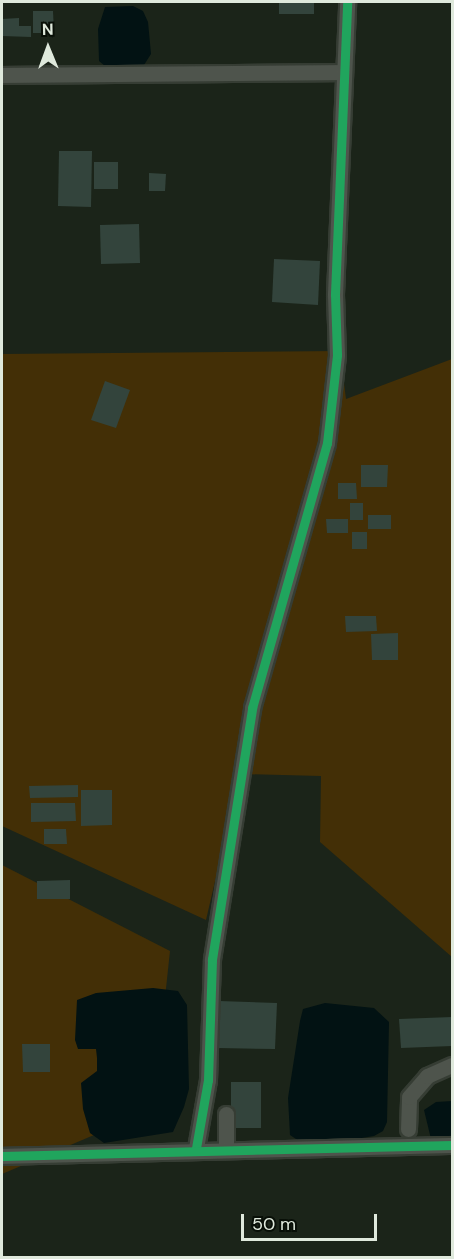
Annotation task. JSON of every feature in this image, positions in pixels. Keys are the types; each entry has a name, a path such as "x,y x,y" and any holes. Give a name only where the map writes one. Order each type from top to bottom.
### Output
{"street":[{"path":"196,1148 208,1080 212,959 252,708 327,443 338,355 335,294 347,2"},
{"path":"2,75 344,72"},
{"path":"408,1129 409,1098 427,1076 453,1065"},
{"path":"226,1114 226,1149"},
{"path":"2,1156 196,1148 394,1149 453,1145"}],"shaded area":[{"path":"133,6 143,11 148,22 151,54 144,65 130,72 111,71 99,61 98,29 105,7"},
{"path":"340,351 346,399 452,359 452,957 320,842 321,776 240,774 206,920 2,826 2,354"},
{"path":"2,865 170,951 153,1110 2,1174"},
{"path":"153,988 178,991 187,1005 189,1089 184,1107 173,1132 104,1143 90,1133 83,1109 81,1083 97,1071 97,1058 96,1049 78,1049 75,1040 77,1000 96,993"},
{"path":"325,1003 374,1008 389,1022 387,1122 383,1131 374,1136 343,1141 299,1141 290,1135 288,1098 303,1009"},
{"path":"452,1101 452,1139 431,1139 424,1110 436,1102"}],"building":[{"path":"279,2 314,2 314,14 279,14"},
{"path":"33,11 53,11 54,33 33,33"},
{"path":"19,18 19,26 31,26 31,37 2,36 2,19"},
{"path":"59,151 92,151 91,207 58,206"},
{"path":"94,162 118,162 118,189 94,189"},
{"path":"149,173 166,174 165,191 149,191"},
{"path":"139,224 140,263 101,264 100,225"},
{"path":"274,259 320,261 318,305 272,302"},
{"path":"105,381 130,390 116,428 91,420"},
{"path":"361,465 388,465 387,487 361,487"},
{"path":"338,483 356,483 357,499 338,499"},
{"path":"350,503 363,503 363,520 350,520"},
{"path":"368,515 391,515 391,529 368,529"},
{"path":"326,519 348,519 348,533 327,533"},
{"path":"352,532 367,532 367,549 352,549"},
{"path":"345,616 376,616 377,631 346,632"},
{"path":"398,633 398,660 372,660 371,634"},
{"path":"78,785 78,797 30,798 29,786"},
{"path":"81,790 112,790 112,825 81,826"},
{"path":"31,803 75,803 76,821 31,822"},
{"path":"44,829 66,829 67,844 44,844"},
{"path":"70,880 70,899 37,899 37,881"},
{"path":"219,1001 277,1003 275,1049 218,1048"},
{"path":"452,1017 452,1046 401,1048 399,1019"},
{"path":"22,1044 50,1044 50,1072 23,1072"},
{"path":"231,1082 261,1082 261,1128 231,1128"}],"cycle path":[{"path":"196,1148 208,1080 212,959 252,708 327,443 337,355 335,294 347,2"},
{"path":"2,1156 452,1145"}]}
